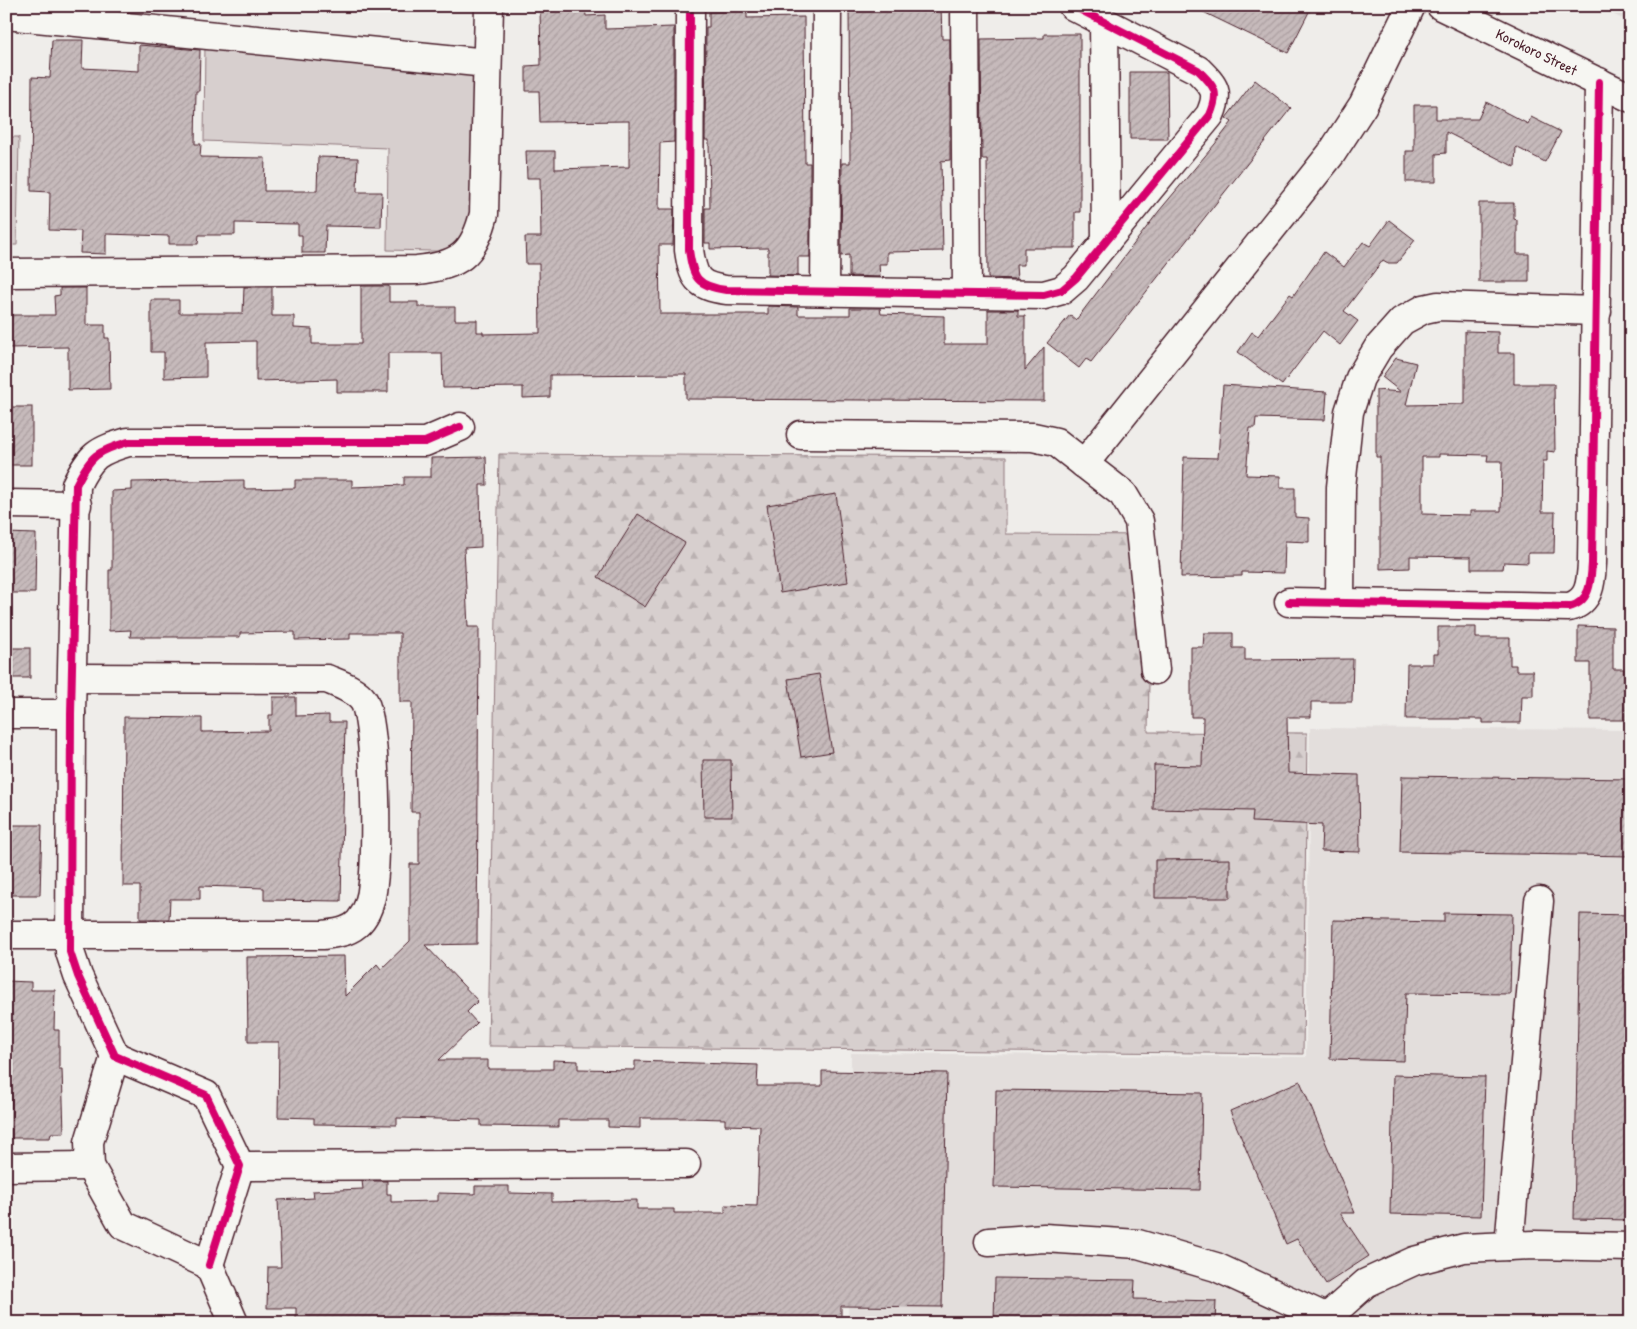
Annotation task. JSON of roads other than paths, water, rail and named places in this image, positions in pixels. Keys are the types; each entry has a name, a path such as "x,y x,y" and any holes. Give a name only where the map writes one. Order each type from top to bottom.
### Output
{"street":[{"path":"6,273 417,270 443,267 459,258 471,247 480,232 484,214 486,63 489,6"},
{"path":"690,6 689,250 692,270 699,281 710,288 726,290 1044,295 1062,290 1076,278 1210,115 1216,100 1213,84 1198,70 1073,6"},
{"path":"825,291 827,6"},
{"path":"965,6 967,293"},
{"path":"1084,464 1331,154 1363,105 1410,6"},
{"name":"Korokoro Street","path":"1441,6 1631,98"},
{"path":"6,15 486,63"},
{"path":"1104,22 1106,242"},
{"path":"1289,602 1569,607 1578,605 1584,599 1590,583 1592,563 1600,82"},
{"path":"1340,603 1341,487 1349,412 1360,378 1378,348 1402,321 1424,309 1438,306 1597,311"},
{"path":"209,1265 123,1224 90,1166 89,1142 115,1056 78,976 70,952 71,714 76,485 88,462 105,449 128,442 425,442 460,427"},
{"path":"801,435 1033,437 1056,442 1123,494 1139,521 1155,670"},
{"path":"6,504 77,505"},
{"path":"6,935 324,935 344,932 359,922 369,905 373,882 376,795 368,710 362,699 345,686 327,679 73,678"},
{"path":"6,714 71,714"},
{"path":"1509,1246 1538,902"},
{"path":"115,1056 206,1095 240,1166 209,1265 234,1323"},
{"path":"240,1166 686,1164"},
{"path":"6,1167 90,1166"},
{"path":"989,1242 1044,1238 1138,1244 1216,1267 1323,1320 1366,1283 1414,1261 1464,1248 1509,1246 1631,1247"}]}
